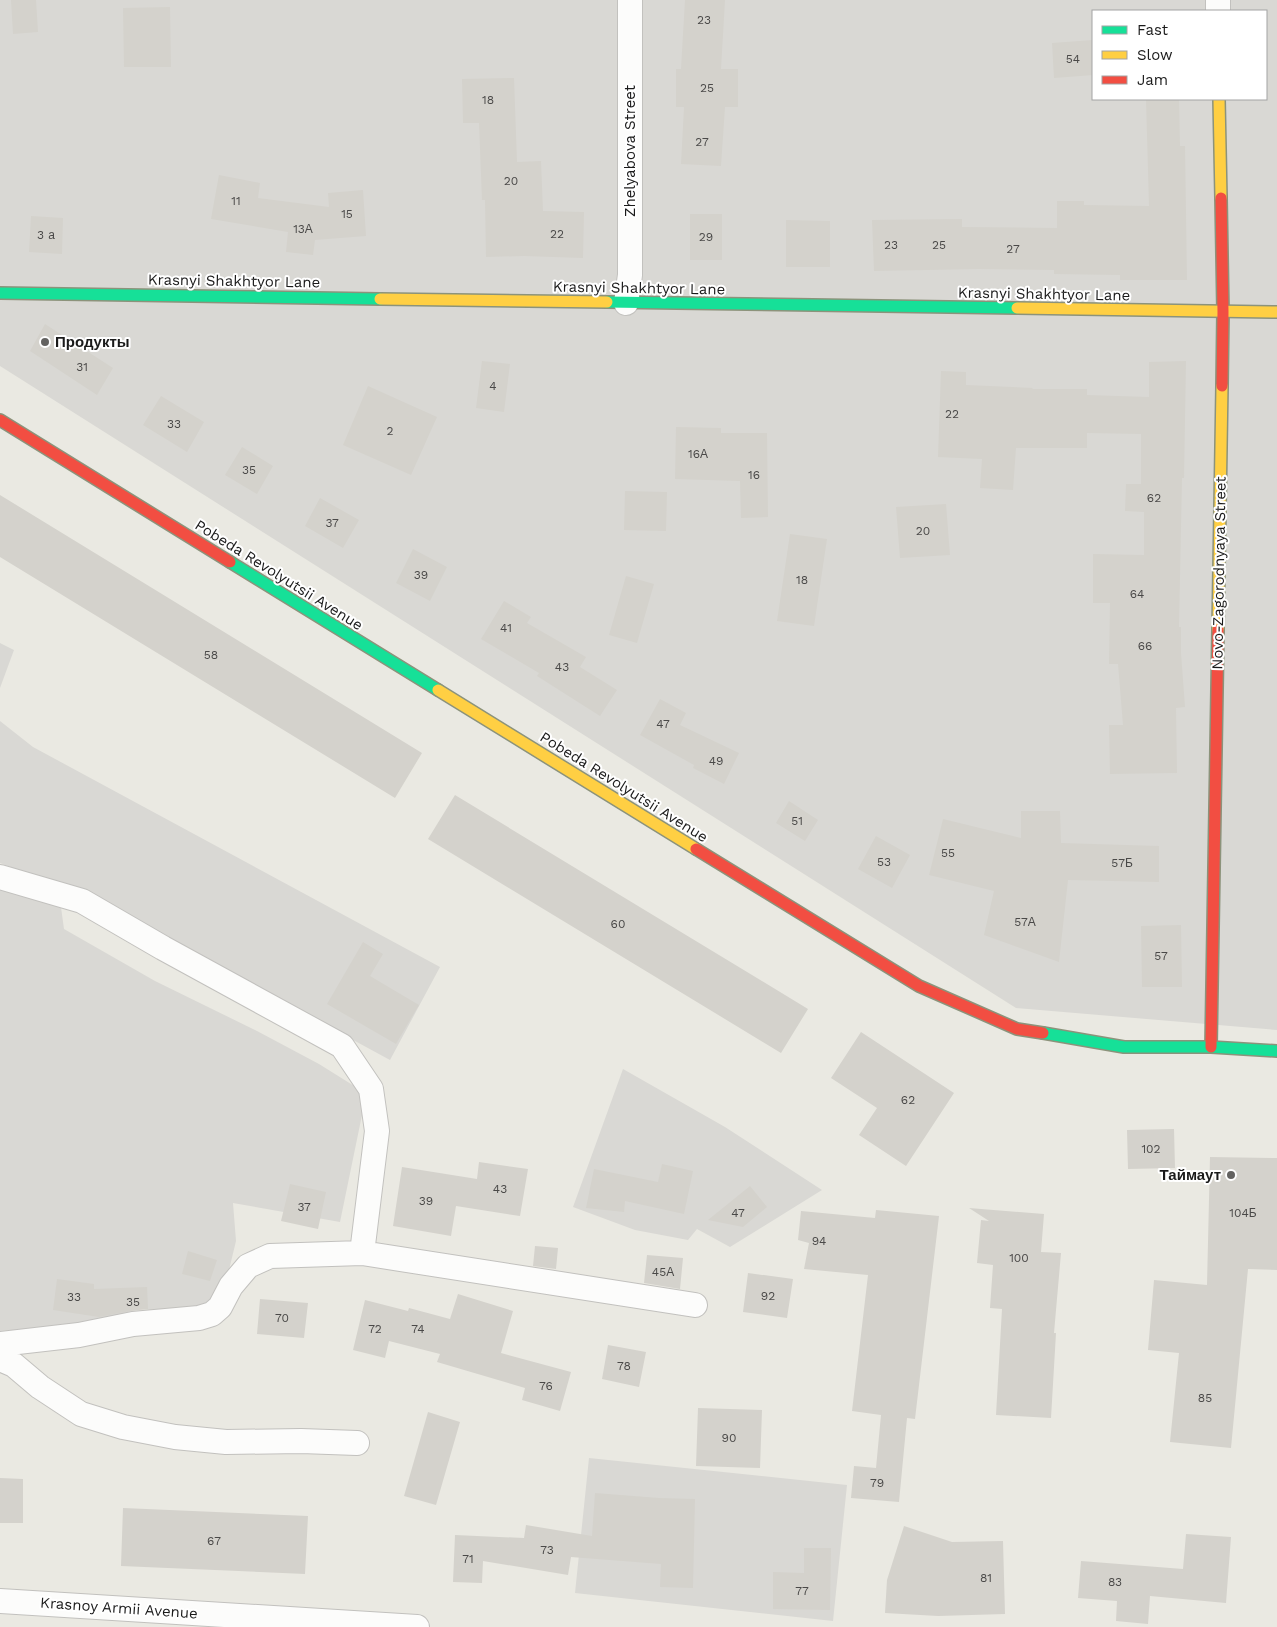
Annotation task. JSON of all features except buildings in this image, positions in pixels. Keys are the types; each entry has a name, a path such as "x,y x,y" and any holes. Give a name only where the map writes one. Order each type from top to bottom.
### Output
{"street":[{"name":"Zhelyabova Street","path":"626,303 630,275 630,0"},
{"name":"Novo-Zagorodnyaya Street","path":"1211,1047 1224,312 1220,100"},
{"name":"Krasnyi Shakhtyor Lane","path":"0,293 1277,312"},
{"name":"Pobeda Revolyutsii Avenue","path":"0,420 919,986 1017,1029 1124,1047 1211,1047 1277,1051"},
{"path":"0,877 82,901 172,953 342,1046 370,1089 377,1131 362,1253"},
{"path":"0,1344 79,1335 133,1324 199,1318 212,1314 220,1307 232,1286 248,1266 270,1256 362,1253 695,1305"},
{"path":"0,1359 14,1365 40,1387 80,1414 123,1427 175,1437 226,1442 301,1441 356,1443"},
{"name":"Krasnoy Armii Avenue","path":"0,1600 418,1627"}],"shaded area":[{"path":"0,0 1277,0 1277,1030 1016,1008 0,366"},
{"path":"0,643 14,650 0,688"},
{"path":"0,721 33,747 440,967 390,1060 88,896 0,863"},
{"path":"0,886 60,900 64,929 155,981 319,1064 359,1089 362,1115 340,1222 233,1203 236,1241 223,1295 209,1312 139,1309 70,1327 0,1331"},
{"path":"623,1069 725,1127 822,1190 730,1247 697,1229 688,1240 635,1230 573,1207"},
{"path":"589,1458 847,1485 833,1621 575,1593"}],"traffic: fast":[{"path":"0,293 380,299"},
{"path":"607,302 1017,308"},
{"path":"230,562 438,690"},
{"path":"1043,1033 1124,1047 1211,1047 1277,1051"}],"traffic: slow":[{"path":"1219,100 1221,198"},
{"path":"380,299 607,302"},
{"path":"1017,308 1277,312"},
{"path":"1218,630 1222,386"},
{"path":"438,690 696,849"}],"traffic: jam":[{"path":"1221,198 1222,386"},
{"path":"0,420 230,562"},
{"path":"1211,1047 1218,630"},
{"path":"696,849 919,986 1017,1029 1043,1033"}],"place":[{"name":"Продукты","path":"45,342"},
{"name":"Таймаут","path":"1231,1175"}]}
